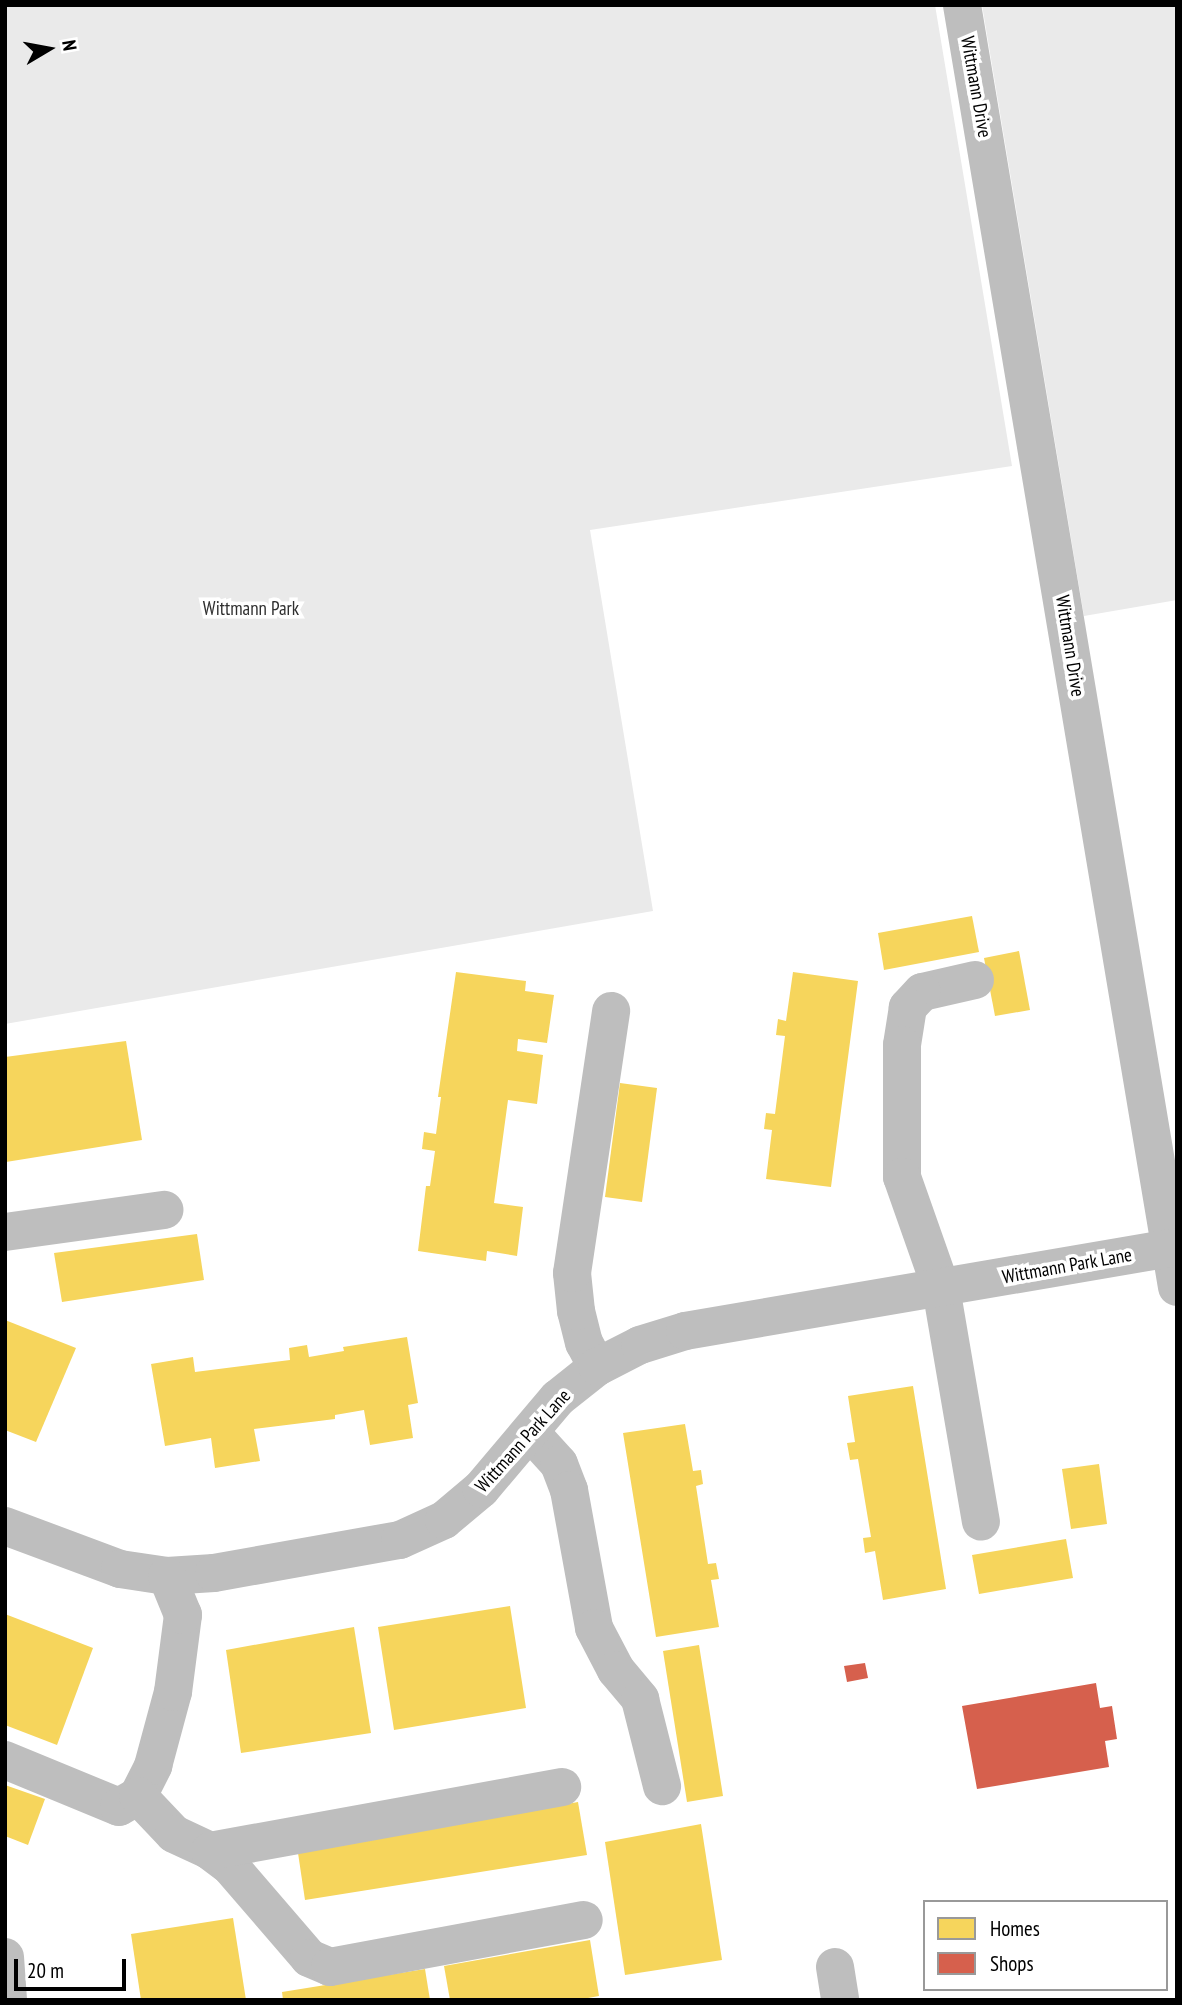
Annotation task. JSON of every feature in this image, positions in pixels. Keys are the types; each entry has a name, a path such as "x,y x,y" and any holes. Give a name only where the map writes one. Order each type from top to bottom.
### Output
{"street":[{"name":"Wittmann Drive","path":"962,5 1173,1248 1177,1287"},
{"path":"975,980 922,992 908,1006 902,1045 902,1177 941,1288 981,1522"},
{"path":"597,1367 584,1343 572,1273 611,1011"},
{"path":"5,1232 164,1210"},
{"name":"Wittmann Park Lane","path":"5,1526 120,1569 167,1576 214,1573 400,1540 444,1520 481,1489 558,1398 597,1367 640,1345 685,1331 1173,1248"},
{"path":"530,1432 559,1464 569,1490 594,1628 616,1670 640,1699 662,1786"},
{"path":"5,1760 119,1807 138,1796 153,1766 173,1692 183,1615 167,1576"},
{"path":"209,1851 562,1787"},
{"path":"138,1796 174,1834 209,1851 230,1866 309,1958 330,1967 584,1920"},
{"path":"5,1957 8,2000"}],"green space":[{"name":"Wittmann Park","path":"5,5 935,5 1012,466 590,530 653,911 5,1024"},
{"path":"982,5 1177,5 1177,600 1084,616"}],"building: Homes":[{"path":"972,916 979,952 884,970 878,933"},
{"path":"1019,951 1030,1010 995,1016 984,958"},
{"path":"456,972 526,981 525,991 554,995 547,1043 518,1039 517,1051 543,1055 537,1104 508,1100 494,1203 523,1207 517,1256 487,1251 486,1261 418,1251 426,1186 430,1186 435,1151 422,1149 424,1132 436,1134 441,1097 438,1097"},
{"path":"793,972 858,981 831,1187 766,1179 772,1130 764,1129 766,1113 775,1114 785,1036 776,1035 778,1019 786,1021"},
{"path":"126,1041 142,1140 6,1162 5,1057"},
{"path":"620,1083 657,1088 642,1202 605,1197"},
{"path":"197,1234 204,1280 62,1302 54,1253"},
{"path":"5,1320 76,1348 36,1442 5,1430"},
{"path":"407,1337 418,1403 408,1405 413,1438 370,1445 364,1410 335,1415 335,1419 254,1429 260,1461 215,1468 211,1438 165,1446 151,1364 193,1357 195,1372 290,1360 289,1348 307,1345 309,1357 344,1351 343,1347"},
{"path":"913,1386 946,1589 883,1600 875,1551 865,1553 863,1538 871,1537 858,1459 850,1460 847,1443 855,1442 848,1396"},
{"path":"685,1424 693,1471 701,1470 703,1484 696,1486 708,1564 716,1563 719,1579 711,1580 719,1627 656,1637 623,1433"},
{"path":"1099,1464 1107,1524 1071,1529 1062,1469"},
{"path":"1066,1539 1073,1578 979,1594 972,1555"},
{"path":"510,1606 526,1708 394,1730 378,1627"},
{"path":"5,1614 93,1648 57,1745 5,1725"},
{"path":"354,1627 371,1733 241,1753 226,1650"},
{"path":"699,1645 723,1796 687,1802 663,1651"},
{"path":"5,1785 45,1799 28,1845 5,1836"},
{"path":"578,1802 587,1855 305,1900 298,1853"},
{"path":"701,1824 722,1960 625,1975 605,1842"},
{"path":"233,1918 246,2000 141,2000 131,1934"},
{"path":"590,1940 599,1996 577,2000 450,2000 444,1966"},
{"path":"425,1969 430,2000 283,2000 282,1992"}],"building: Shops":[{"path":"865,1663 868,1678 847,1682 844,1666"},
{"path":"1096,1683 1100,1708 1112,1706 1117,1739 1105,1741 1109,1767 977,1789 962,1706"}]}
